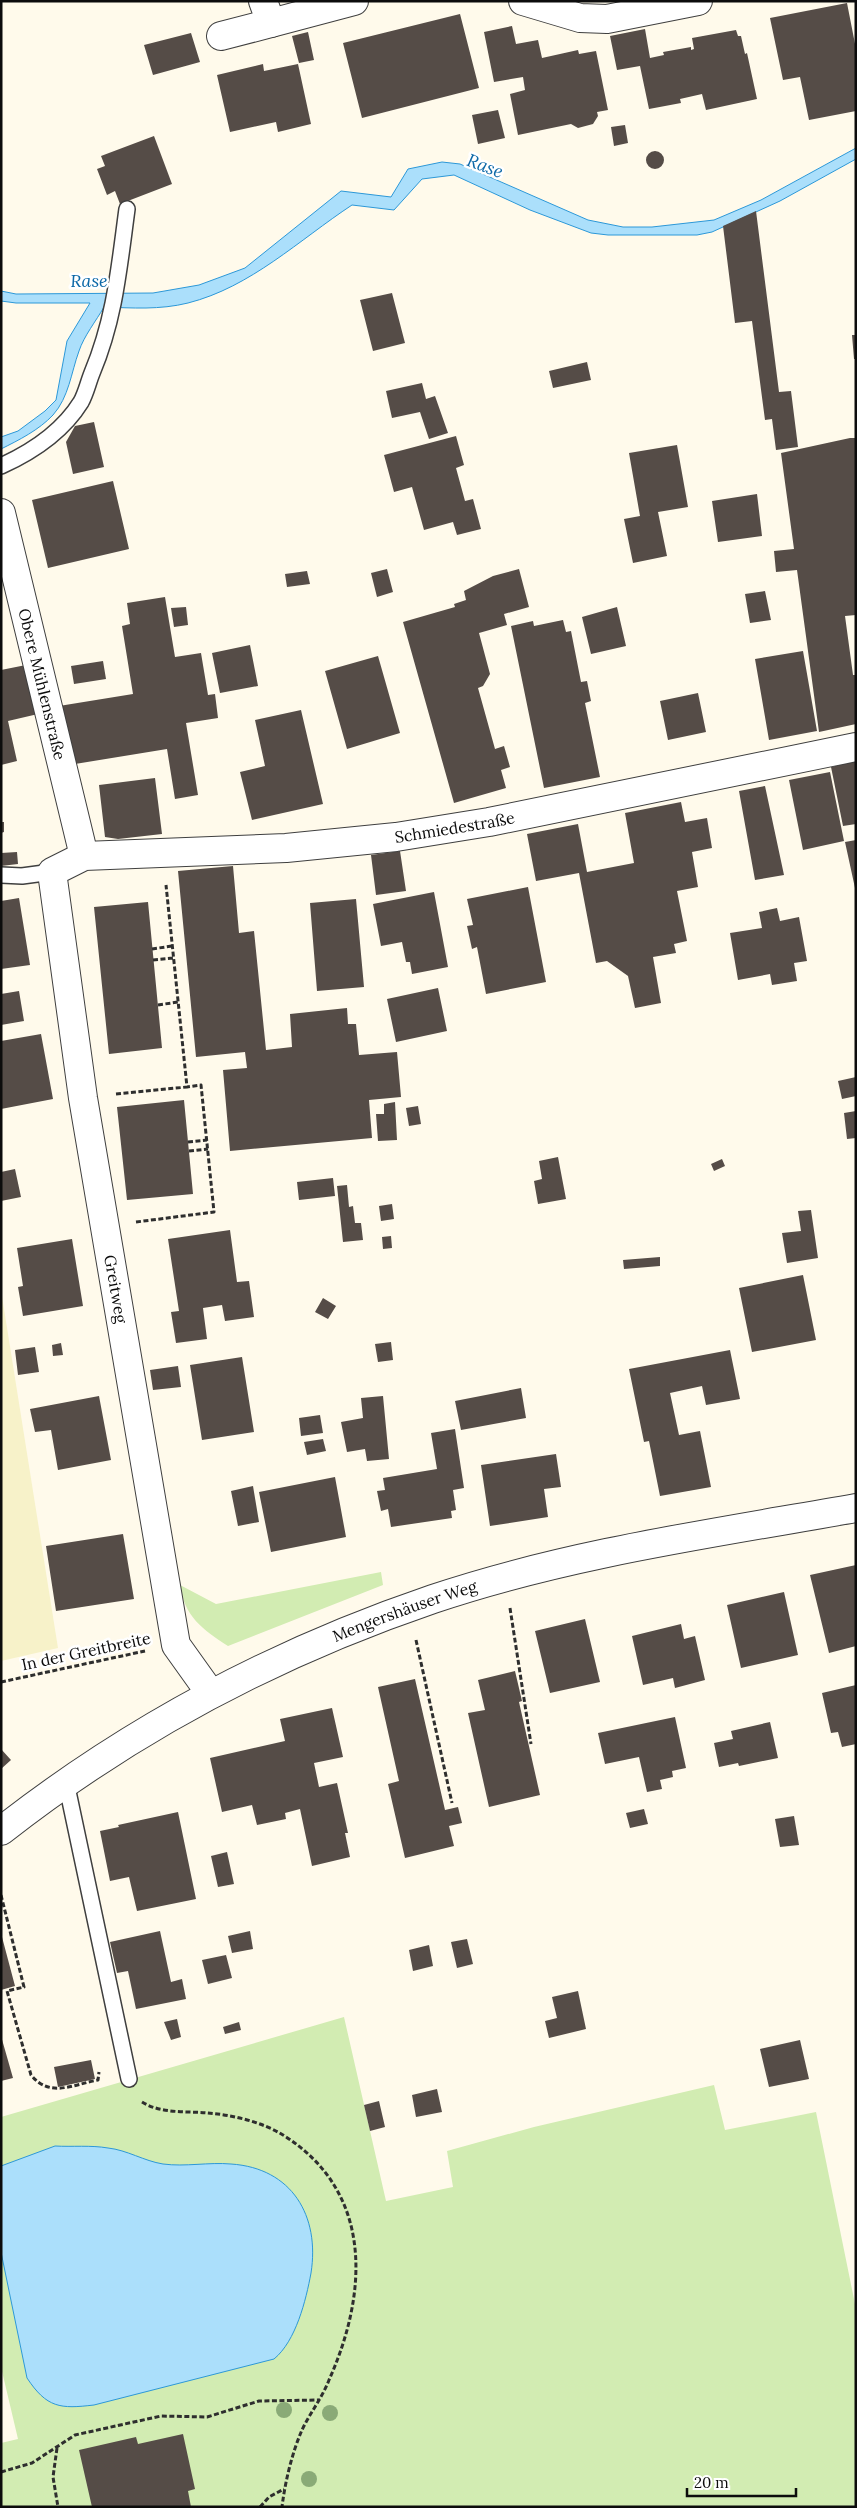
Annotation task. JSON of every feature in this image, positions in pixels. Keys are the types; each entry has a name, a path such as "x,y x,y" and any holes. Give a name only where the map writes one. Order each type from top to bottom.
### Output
{"street":[{"path":"221,36 267,12 354,1"},
{"path":"530,2 580,18 607,19 698,1"},
{"name":"Obere Mühlenstraße","path":"1,513 84,856"},
{"name":"Schmiedestraße","path":"52,872 84,856 286,848 396,837 499,820 856,747"},
{"name":"Greitweg","path":"52,872 83,1098 176,1645 210,1694"},
{"name":"Mengershäuser Weg","path":"1,1831 66,1782 117,1749 210,1694 294,1652 409,1608 505,1578 614,1552 856,1508"}],"lane":[{"path":"1,466 26,455 52,434 81,402 106,340 113,311 127,210"},
{"path":"1,875 22,876 52,872"},
{"path":"66,1782 129,2079"}],"path":[{"path":"163,852 187,1087"},
{"path":"152,949 172,946"},
{"path":"153,960 174,958"},
{"path":"158,1004 178,1002"},
{"path":"83,1098 201,1085 214,1212 105,1227"},
{"path":"188,1142 207,1140"},
{"path":"189,1151 208,1149"},
{"path":"505,1578 531,1744"},
{"path":"409,1608 452,1803"},
{"name":"In der Greitbreite","path":"1,1682 176,1645"},
{"path":"1,1895 24,1987 7,1991 31,2075 40,2085 50,2089 98,2080 100,2067"},
{"path":"129,2079 136,2098 148,2106 165,2110 211,2113 234,2117 260,2124 282,2134 319,2163 343,2199 356,2248 355,2290 342,2346 320,2400 302,2431 284,2489 282,2507"},
{"path":"1,2472 32,2463 81,2433 161,2416 207,2418 259,2402 320,2400"},
{"path":"57,2448 53,2477 58,2507"},
{"path":"260,2507 269,2497 284,2489"}],"shaded area":[{"path":"1,1290 58,1648 1,1661"}],"green space":[{"path":"381,1572 383,1585 228,1646 203,1628 190,1614 182,1596 180,1585 216,1604"},
{"path":"344,2017 386,2201 453,2187 447,2151 534,2127 714,2085 725,2130 816,2112 856,2309 856,2507 1,2507 1,2443 18,2439 1,2367 1,2117"}],"water":[{"path":"856,148 856,159 780,201 712,232 697,235 608,235 591,233 530,210 454,175 422,179 394,210 352,205 254,274 211,296 167,307 104,307 81,345 66,393 53,415 35,430 1,449 1,437 18,431 45,411 56,400 67,341 90,303 16,303 1,301 1,291 16,294 153,293 199,285 245,268 341,191 391,197 408,169 442,162 460,164 588,220 623,227 652,227 714,220 761,200"},
{"path":"55,2146 115,2149 163,2164 231,2164 252,2167 270,2175 285,2185 297,2199 306,2215 311,2232 313,2252 311,2273 303,2307 294,2331 282,2351 274,2359 94,2405 63,2406 48,2401 41,2395 27,2378 1,2252 1,2166"}],"building":[{"path":"847,3 856,49 856,111 809,120 800,77 783,80 770,18"},
{"path":"460,14 479,88 362,118 343,43"},
{"path":"512,26 516,44 538,40 542,58 578,50 579,54 596,51 608,110 597,112 598,116 593,124 578,128 571,124 518,135 510,94 525,90 523,77 494,82 484,32"},
{"path":"645,29 650,58 664,55 663,52 691,47 691,50 694,49 692,38 736,30 738,36 741,36 745,54 747,53 757,99 706,110 702,94 680,99 681,103 649,109 640,66 617,70 610,36"},
{"path":"308,32 314,60 299,63 292,36"},
{"path":"191,33 200,62 153,75 144,45"},
{"path":"263,64 264,71 298,64 311,124 278,132 276,122 230,132 217,75"},
{"path":"498,110 505,138 478,144 472,115"},
{"path":"625,125 628,143 614,146 611,127"},
{"path":"154,136 172,184 120,204 115,191 107,195 97,169 105,166 101,156"},
{"path":"655,151 661,154 664,160 661,166 655,169 649,166 646,160 649,154"},
{"path":"756,211 779,392 791,391 798,447 776,450 772,419 765,420 752,321 735,323 723,226"},
{"path":"392,293 405,343 373,351 360,300"},
{"path":"852,335 856,335 856,359 854,359"},
{"path":"587,362 591,380 553,388 549,371"},
{"path":"422,383 426,399 435,396 448,433 429,439 420,412 392,418 386,391"},
{"path":"94,422 104,467 73,474 66,442 75,426"},
{"path":"456,436 464,465 456,468 465,501 473,499 481,529 457,535 453,522 424,530 412,487 394,492 384,455"},
{"path":"856,438 856,615 845,616 853,675 856,675 856,724 819,732 797,570 776,572 774,551 794,549 781,453"},
{"path":"677,445 688,507 658,512 667,556 633,563 624,519 640,516 629,453"},
{"path":"113,481 129,549 48,568 32,500"},
{"path":"757,494 762,536 718,542 712,501"},
{"path":"387,569 393,592 377,597 371,573"},
{"path":"519,569 529,607 504,614 507,625 479,633 490,674 483,686 478,688 495,749 504,746 510,767 501,770 506,788 454,803 403,622 455,607 454,604 466,600 464,591 493,576"},
{"path":"307,571 310,584 287,587 285,574"},
{"path":"765,591 771,620 750,623 745,594"},
{"path":"165,597 175,657 201,653 208,695 215,694 218,718 186,723 198,795 175,799 167,749 75,764 59,706 133,694 122,626 130,624 127,603"},
{"path":"186,607 188,625 174,627 171,608"},
{"path":"617,607 626,646 591,654 582,617"},
{"path":"563,620 566,632 571,631 581,682 587,681 591,701 585,703 600,777 544,788 511,626 533,621 534,626"},
{"path":"250,645 258,686 220,693 212,653"},
{"path":"803,651 817,731 769,740 755,659"},
{"path":"378,656 400,733 347,749 325,671"},
{"path":"103,661 106,679 74,684 71,666"},
{"path":"26,665 38,714 8,721 17,761 1,765 1,670"},
{"path":"698,693 706,732 668,740 660,701"},
{"path":"301,710 323,804 252,820 240,772 265,766 255,720"},
{"path":"856,761 856,824 843,826 831,767"},
{"path":"830,772 844,841 803,850 789,780"},
{"path":"155,778 162,834 118,839 105,837 99,785"},
{"path":"765,786 784,875 755,880 739,791"},
{"path":"681,802 685,822 707,818 712,848 692,852 698,887 677,891 687,941 674,944 676,953 653,957 661,1003 635,1008 628,976 607,961 596,963 579,873 536,881 527,834 578,824 587,872 634,863 625,813"},
{"path":"1,822 4,822 4,832 1,833"},
{"path":"856,840 856,888 855,888 845,842"},
{"path":"400,851 406,891 376,895 371,855"},
{"path":"17,852 18,864 1,866 1,853"},
{"path":"233,866 239,933 254,931 266,1050 292,1047 290,1014 347,1008 348,1024 356,1024 359,1055 397,1052 401,1097 369,1100 372,1138 230,1151 223,1070 247,1068 245,1052 196,1057 178,871"},
{"path":"528,887 546,982 486,994 477,947 472,949 467,926 473,925 467,899"},
{"path":"434,892 448,967 412,974 410,962 406,962 402,942 381,946 373,904"},
{"path":"19,898 30,965 1,969 1,901"},
{"path":"356,899 364,987 317,991 310,903"},
{"path":"148,902 162,1048 109,1054 94,907"},
{"path":"777,908 780,921 799,917 807,961 794,963 797,981 772,985 770,974 738,980 730,933 762,928 759,912"},
{"path":"438,988 447,1031 396,1042 387,999"},
{"path":"19,991 24,1021 1,1025 1,994"},
{"path":"41,1034 53,1099 1,1109 1,1041"},
{"path":"856,1077 856,1096 842,1099 838,1081"},
{"path":"184,1100 193,1194 127,1200 117,1107"},
{"path":"395,1102 397,1140 378,1141 376,1114 384,1114 384,1104"},
{"path":"418,1106 421,1124 409,1126 406,1108"},
{"path":"856,1111 856,1138 847,1139 844,1113"},
{"path":"558,1157 566,1199 538,1204 534,1181 542,1179 539,1161"},
{"path":"722,1159 725,1166 714,1171 711,1164"},
{"path":"15,1169 21,1197 1,1201 1,1172"},
{"path":"333,1178 335,1196 299,1200 297,1182"},
{"path":"347,1185 349,1207 353,1206 355,1223 361,1223 363,1240 343,1242 337,1186"},
{"path":"392,1204 394,1219 381,1221 379,1206"},
{"path":"811,1210 818,1258 787,1263 782,1233 801,1231 798,1211"},
{"path":"230,1230 237,1282 249,1281 254,1317 225,1321 222,1305 203,1308 207,1339 176,1343 171,1312 179,1311 168,1239"},
{"path":"391,1236 392,1248 383,1249 382,1237"},
{"path":"72,1239 83,1306 23,1316 18,1287 23,1286 17,1248"},
{"path":"660,1257 660,1266 624,1269 623,1260"},
{"path":"803,1275 816,1340 752,1352 739,1288"},
{"path":"323,1298 336,1306 328,1319 315,1312"},
{"path":"391,1342 393,1360 378,1362 375,1344"},
{"path":"61,1343 63,1355 53,1356 52,1345"},
{"path":"35,1347 39,1372 18,1375 15,1350"},
{"path":"730,1350 740,1399 706,1405 702,1386 670,1393 679,1435 700,1431 711,1487 660,1496 649,1441 644,1442 629,1369"},
{"path":"242,1357 254,1432 202,1440 190,1365"},
{"path":"178,1366 181,1387 153,1390 150,1370"},
{"path":"521,1388 526,1418 461,1430 455,1401"},
{"path":"99,1396 111,1460 58,1470 51,1430 35,1432 30,1409"},
{"path":"383,1396 389,1459 367,1461 365,1449 347,1452 341,1422 363,1418 361,1398"},
{"path":"320,1415 323,1433 301,1436 299,1418"},
{"path":"455,1429 464,1488 453,1490 456,1510 451,1511 452,1518 391,1527 388,1509 381,1511 377,1491 385,1490 383,1478 437,1469 431,1433"},
{"path":"323,1439 326,1451 307,1455 304,1442"},
{"path":"556,1454 561,1487 544,1489 548,1517 490,1526 481,1465"},
{"path":"335,1477 346,1537 271,1552 259,1492"},
{"path":"253,1486 259,1522 238,1526 231,1491"},
{"path":"123,1534 134,1599 56,1611 46,1546"},
{"path":"856,1565 856,1646 829,1653 810,1575"},
{"path":"784,1592 798,1655 741,1668 727,1605"},
{"path":"585,1619 600,1682 550,1693 535,1631"},
{"path":"681,1624 684,1639 695,1636 705,1680 675,1688 673,1678 643,1685 632,1636"},
{"path":"515,1671 522,1701 519,1702 540,1795 489,1807 468,1713 485,1710 478,1680"},
{"path":"415,1679 445,1810 458,1807 462,1823 449,1826 454,1846 405,1858 388,1784 399,1781 378,1687"},
{"path":"856,1685 856,1744 842,1747 838,1732 831,1733 822,1693"},
{"path":"332,1708 343,1757 314,1763 319,1787 337,1783 348,1833 345,1833 350,1857 312,1866 300,1809 285,1813 286,1819 257,1825 252,1805 222,1812 210,1758 285,1741 280,1719"},
{"path":"675,1717 686,1768 672,1771 673,1777 660,1780 662,1789 647,1792 639,1757 605,1764 598,1733"},
{"path":"770,1722 778,1758 739,1766 738,1763 719,1767 714,1743 733,1739 731,1731"},
{"path":"1,1749 11,1760 1,1769"},
{"path":"644,1809 648,1824 630,1828 626,1813"},
{"path":"178,1812 196,1899 137,1911 129,1877 110,1881 100,1831 119,1827 118,1825"},
{"path":"794,1816 799,1845 780,1847 775,1819"},
{"path":"227,1852 234,1884 218,1887 211,1856"},
{"path":"160,1931 171,1982 182,1979 186,1999 136,2009 128,1971 117,1973 110,1942"},
{"path":"250,1931 253,1949 232,1953 228,1936"},
{"path":"1,1938 15,1986 1,1990"},
{"path":"467,1939 473,1964 457,1968 451,1942"},
{"path":"429,1945 433,1966 413,1971 409,1950"},
{"path":"226,1955 232,1978 208,1984 202,1960"},
{"path":"578,1991 586,2029 549,2038 545,2021 557,2018 552,1997"},
{"path":"177,2019 181,2037 171,2040 164,2022"},
{"path":"239,2022 241,2030 225,2034 223,2027"},
{"path":"1,2036 13,2078 1,2081"},
{"path":"800,2040 809,2079 769,2087 760,2049"},
{"path":"91,2060 95,2079 58,2087 54,2067"},
{"path":"437,2089 442,2112 416,2117 412,2095"},
{"path":"379,2101 385,2127 370,2131 364,2105"},
{"path":"183,2434 195,2489 188,2491 191,2507 92,2507 79,2450 136,2437 138,2444"}],"water label":[{"name":"Rase","path":"485,166"},
{"name":"Rase","path":"89,281"}]}
